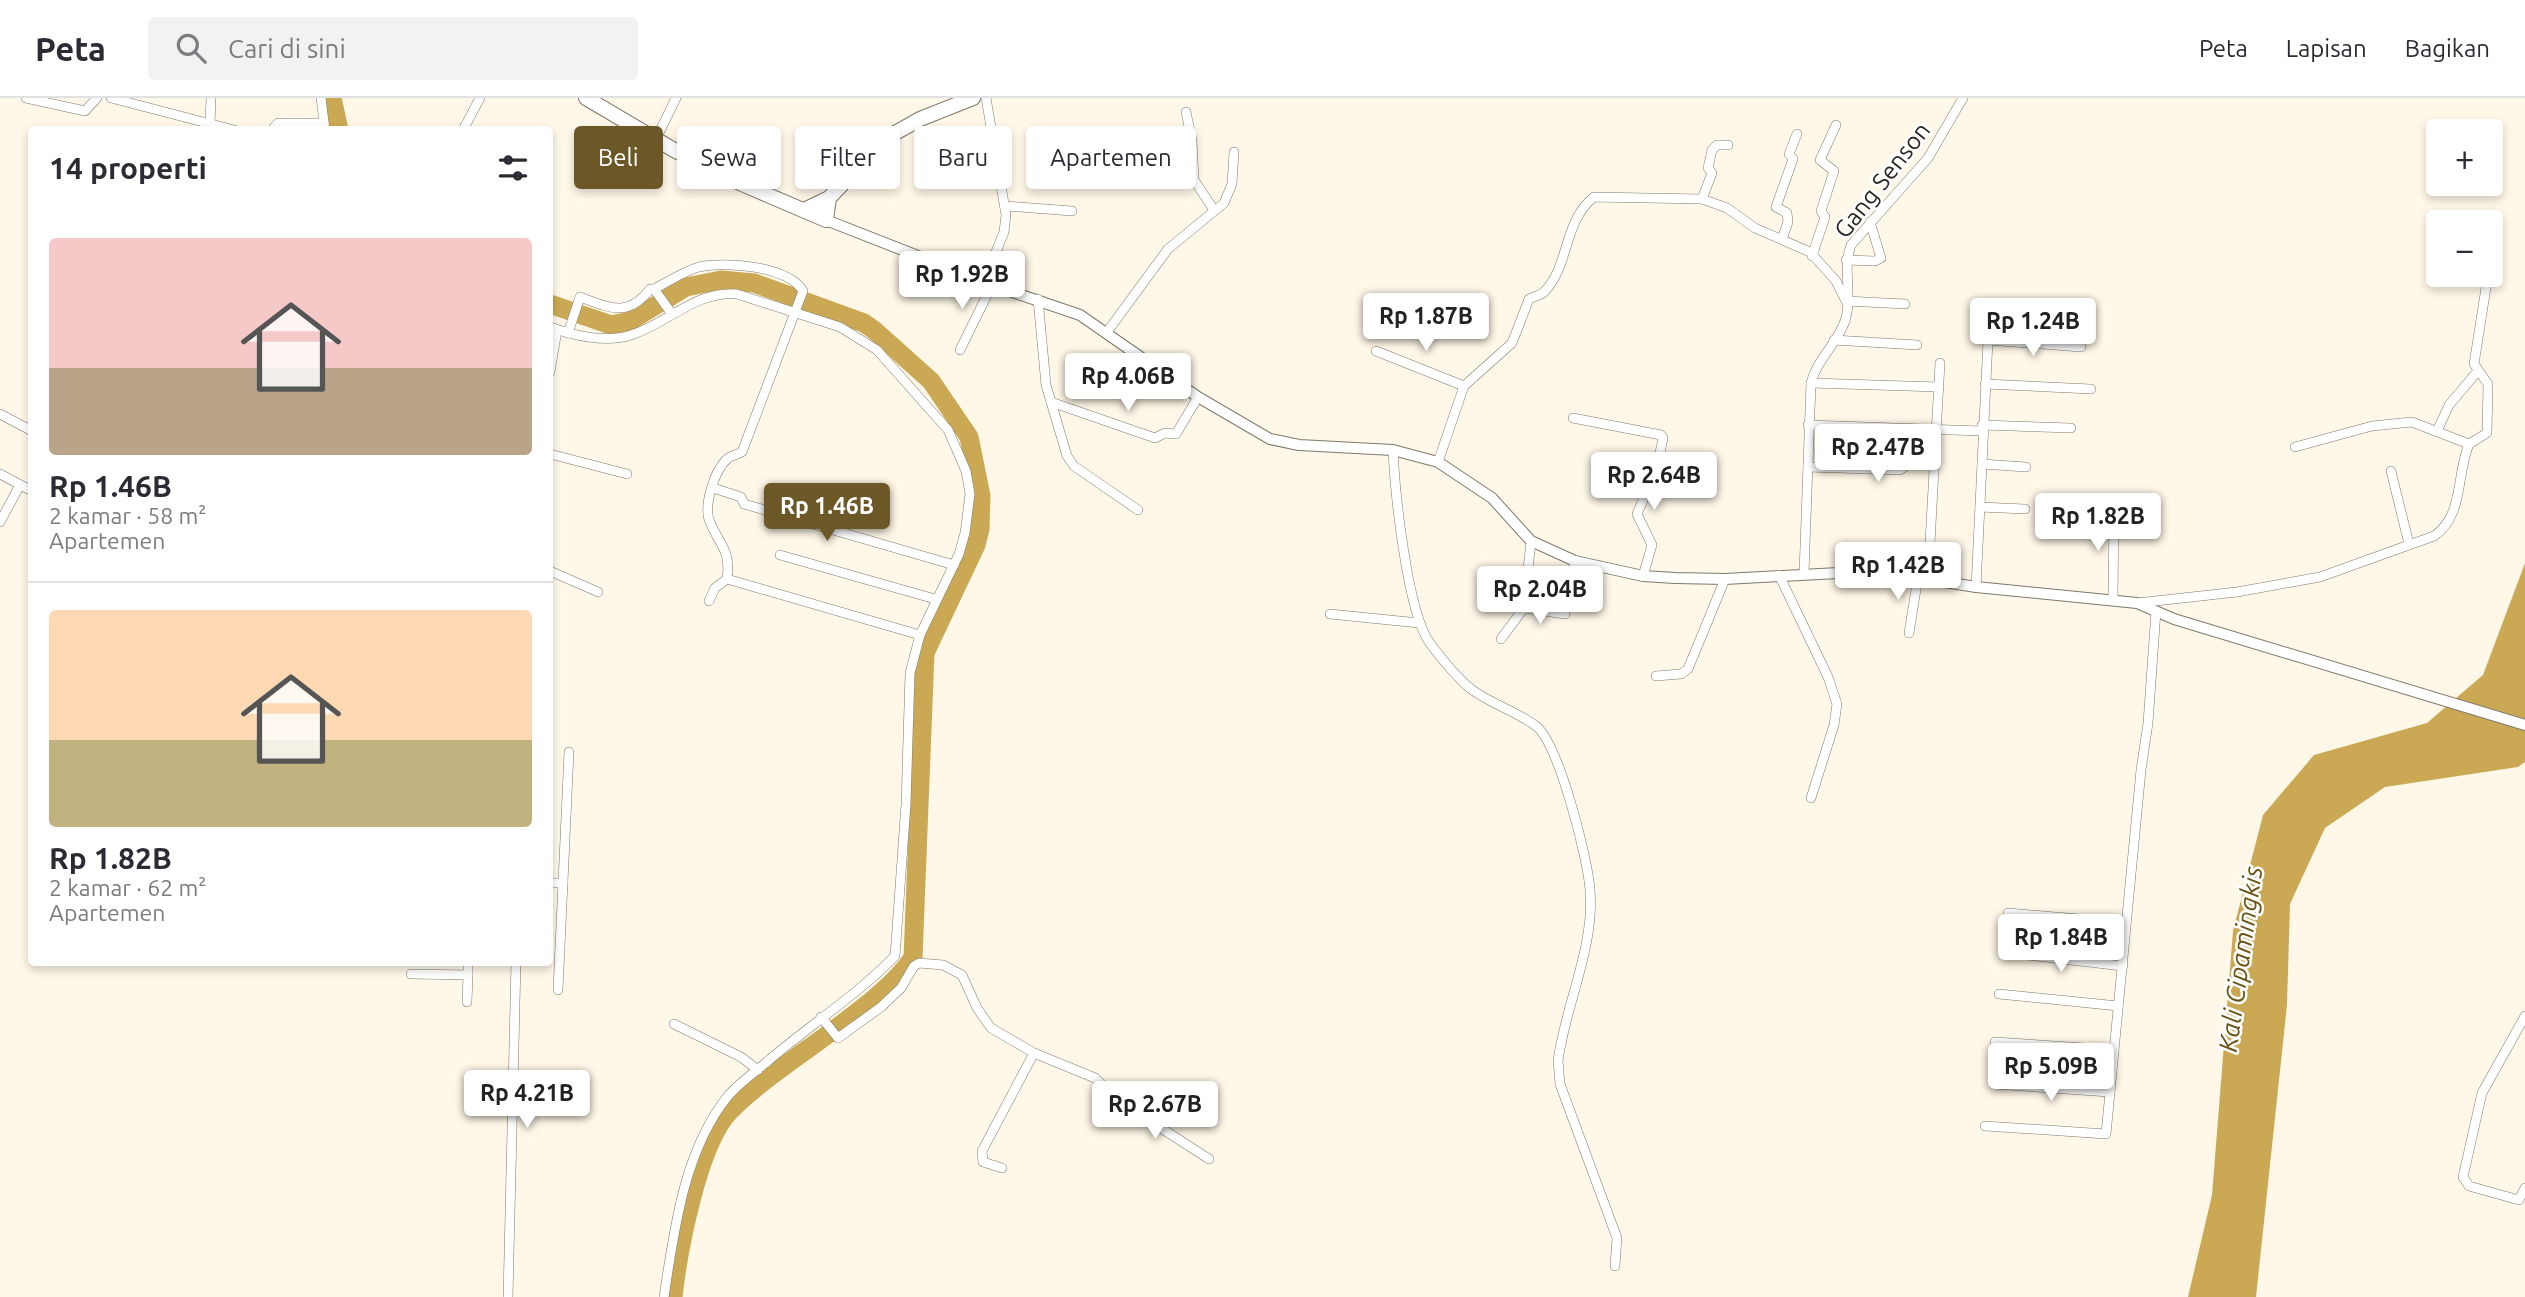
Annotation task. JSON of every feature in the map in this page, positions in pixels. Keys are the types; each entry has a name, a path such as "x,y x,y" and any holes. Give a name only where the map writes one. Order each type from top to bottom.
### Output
{"main road":[{"path":"586,98 631,126"},
{"path":"804,210 830,198 888,137 933,113 973,98"},
{"path":"663,145 742,184 827,220 830,198"}],"street":[{"path":"26,98 85,111 97,98"},
{"path":"111,98 206,126 211,98"},
{"path":"275,126 278,123 324,126 321,98"},
{"path":"465,126 480,98"},
{"path":"662,126 676,98"},
{"path":"960,351 988,283 1004,233 1006,206 986,98"},
{"name":"Gang Senson","path":"1804,573 1811,383 1820,359 1846,319 1846,260 1851,245 1928,158 1964,98"},
{"path":"1186,112 1192,141 1194,180 1214,210"},
{"path":"1812,256 1825,217 1821,211 1833,171 1820,160 1836,125"},
{"path":"1782,239 1788,222 1787,213 1776,207 1792,168 1793,159 1789,154 1797,134"},
{"path":"1702,199 1712,173 1708,168 1712,150 1717,145 1728,145"},
{"path":"1107,332 1168,249 1230,194 1234,152"},
{"path":"1438,462 1464,386 1512,343 1529,299 1544,293 1558,266 1575,218 1594,197 1702,199 1727,208 1755,228 1810,252 1836,281 1846,301 1905,303"},
{"path":"1006,206 1072,211"},
{"path":"827,220 988,283 1080,315 1198,397 1270,439 1299,445 1393,450 1438,462 1492,498 1531,541 1575,561 1643,576 1725,579 1876,571 1976,587 2137,603 2281,585 2345,570 2434,536 2446,528 2453,517 2469,444 2487,433 2489,391 2485,378 2477,372 2474,354 2486,287"},
{"path":"1846,260 1875,261 1881,258 1870,222"},
{"path":"568,332 580,297 614,309 623,309 637,303 650,289 655,290 698,267 746,266 766,269 800,286 802,295 741,452 727,459 713,488 708,513 729,560 727,579 715,588 709,601"},
{"path":"655,290 670,311"},
{"path":"553,329 593,337 621,337 710,294 737,294 797,309 840,327 877,350 948,430 963,461 970,494 965,533 954,565 936,599 914,653 908,699 906,804 895,956 873,979 824,1021 758,1070 729,1096 696,1156 680,1208 664,1297"},
{"path":"1038,299 1042,360 1061,442 1073,466 1138,510"},
{"path":"1976,587 1989,320"},
{"path":"1834,340 1917,345"},
{"path":"1987,340 2081,346"},
{"path":"1376,352 1464,386"},
{"path":"1909,633 1923,577 1937,430 1940,363"},
{"path":"2438,429 2449,405 2477,372"},
{"path":"1811,383 1939,387"},
{"path":"1985,384 2091,389"},
{"path":"1051,402 1155,438 1165,433 1175,434 1198,397"},
{"path":"0,414 28,429"},
{"path":"1573,418 1661,435 1663,438 1657,468 1637,514 1651,545 1643,576"},
{"path":"2295,447 2393,423 2412,422 2438,429 2469,444"},
{"path":"1808,425 1937,430 2071,428"},
{"path":"1808,467 1900,470 1904,467 1906,445"},
{"path":"1393,450 1405,552 1419,624 1428,640 1471,689 1537,727 1554,753 1578,832 1591,891 1582,956 1562,1029 1558,1061 1564,1096 1617,1238 1615,1266"},
{"path":"553,455 627,474"},
{"path":"1982,464 2026,467"},
{"path":"2391,471 2409,544"},
{"path":"0,474 28,489"},
{"path":"0,522 20,485"},
{"path":"713,488 741,497 744,504 954,565"},
{"path":"2113,600 2114,505"},
{"path":"1980,507 2025,509"},
{"path":"1501,639 1524,608 1531,541"},
{"path":"780,555 936,599"},
{"path":"1524,608 1565,614 1575,561"},
{"path":"553,572 598,592"},
{"path":"1779,575 1828,677 1837,704 1834,725 1811,798"},
{"path":"727,579 920,635"},
{"path":"1656,676 1681,674 1688,669 1725,579"},
{"path":"2137,603 2525,725"},
{"path":"1985,1126 2106,1135 2148,723 2156,611"},
{"path":"1330,614 1419,624"},
{"path":"558,990 569,752"},
{"path":"553,883 562,883"},
{"path":"2008,913 2126,923"},
{"path":"2003,952 2123,966"},
{"path":"824,1021 836,1038 881,1007 901,988 914,966 919,963 943,965 962,975 977,1008 990,1028 1034,1053 1096,1078 1116,1099 1209,1158"},
{"path":"467,1002 468,966"},
{"path":"508,1297 516,966"},
{"path":"411,974 468,975"},
{"path":"1999,994 2118,1006"},
{"path":"2525,1017 2482,1093 2463,1177 2469,1186 2519,1200 2525,1188"},
{"path":"674,1024 741,1057 758,1070"},
{"path":"1995,1042 2114,1050"},
{"path":"1002,1168 984,1161 982,1151 1034,1053"},
{"path":"1994,1084 2110,1092"}],"water":[{"name":"Kali Cipamingkis","path":"2525,563 2525,762 2518,767 2385,787 2325,828 2290,904 2287,1005 2256,1297 2188,1297 2212,1195 2233,931 2263,815 2314,755 2427,723 2483,675"}],"waterway":[{"path":"332,98 338,126"},
{"path":"553,305 611,325 630,321 686,287 721,280 754,283 864,323 931,381 969,437 981,496 980,529 976,545 925,653 913,958 896,979 875,998 752,1090 719,1126 708,1147 691,1199 673,1297"}]}
